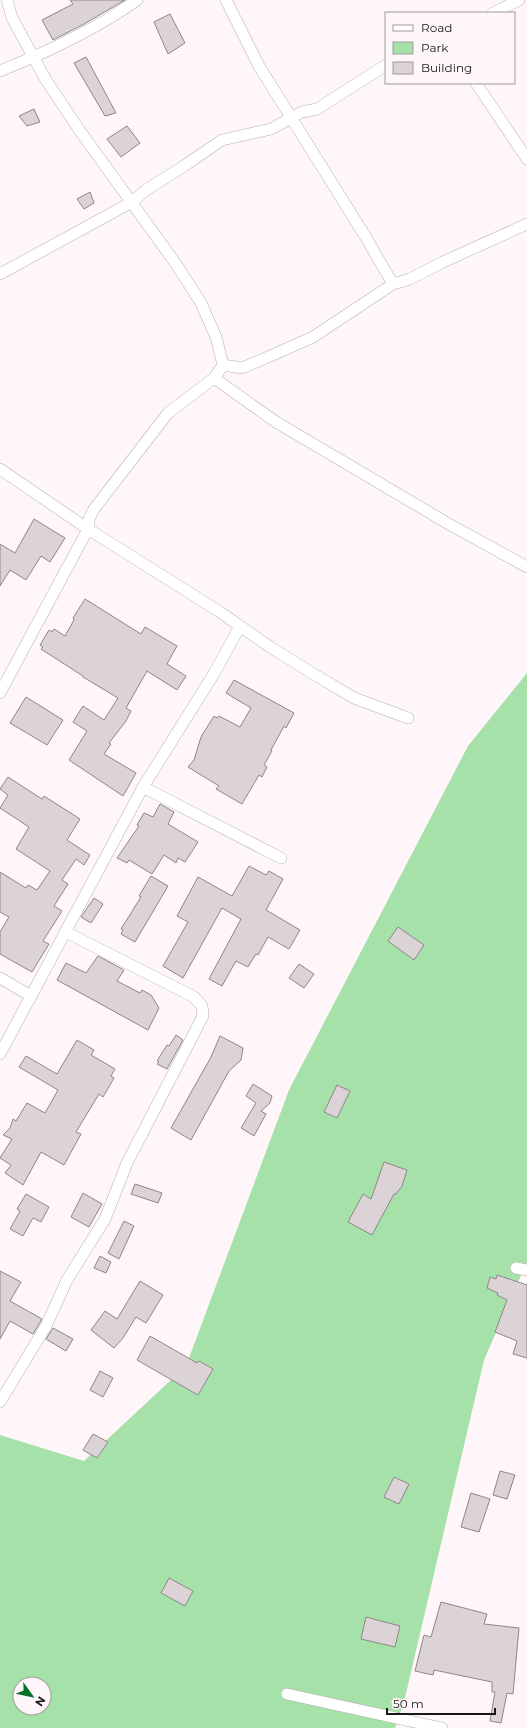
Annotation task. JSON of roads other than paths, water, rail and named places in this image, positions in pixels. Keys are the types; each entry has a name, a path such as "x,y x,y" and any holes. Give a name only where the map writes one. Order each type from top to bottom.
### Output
{"street":[{"path":"0,693 88,530 89,519 94,509 168,413 214,378 223,365 216,337 201,303 176,264 46,80 12,18 7,0"},
{"path":"0,71 33,58 114,16 136,0"},
{"path":"226,0 259,66 293,117 393,284"},
{"path":"495,12 519,0"},
{"path":"0,274 132,202 146,190 222,140 271,129 302,112 318,109 385,66"},
{"path":"477,84 498,119 527,159"},
{"path":"223,365 242,368 313,337 393,284 410,279 443,262 527,224"},
{"path":"214,378 276,422 435,516 527,567"},
{"path":"0,469 88,530 220,612 294,662 354,698 408,718"},
{"path":"0,1054 143,788 215,672 240,626"},
{"path":"143,788 281,858"},
{"path":"0,1402 46,1326 67,1280 105,1219 127,1164 203,1016 202,1006 194,997 66,932"},
{"path":"0,978 31,996"},
{"path":"287,1694 442,1728"}]}
